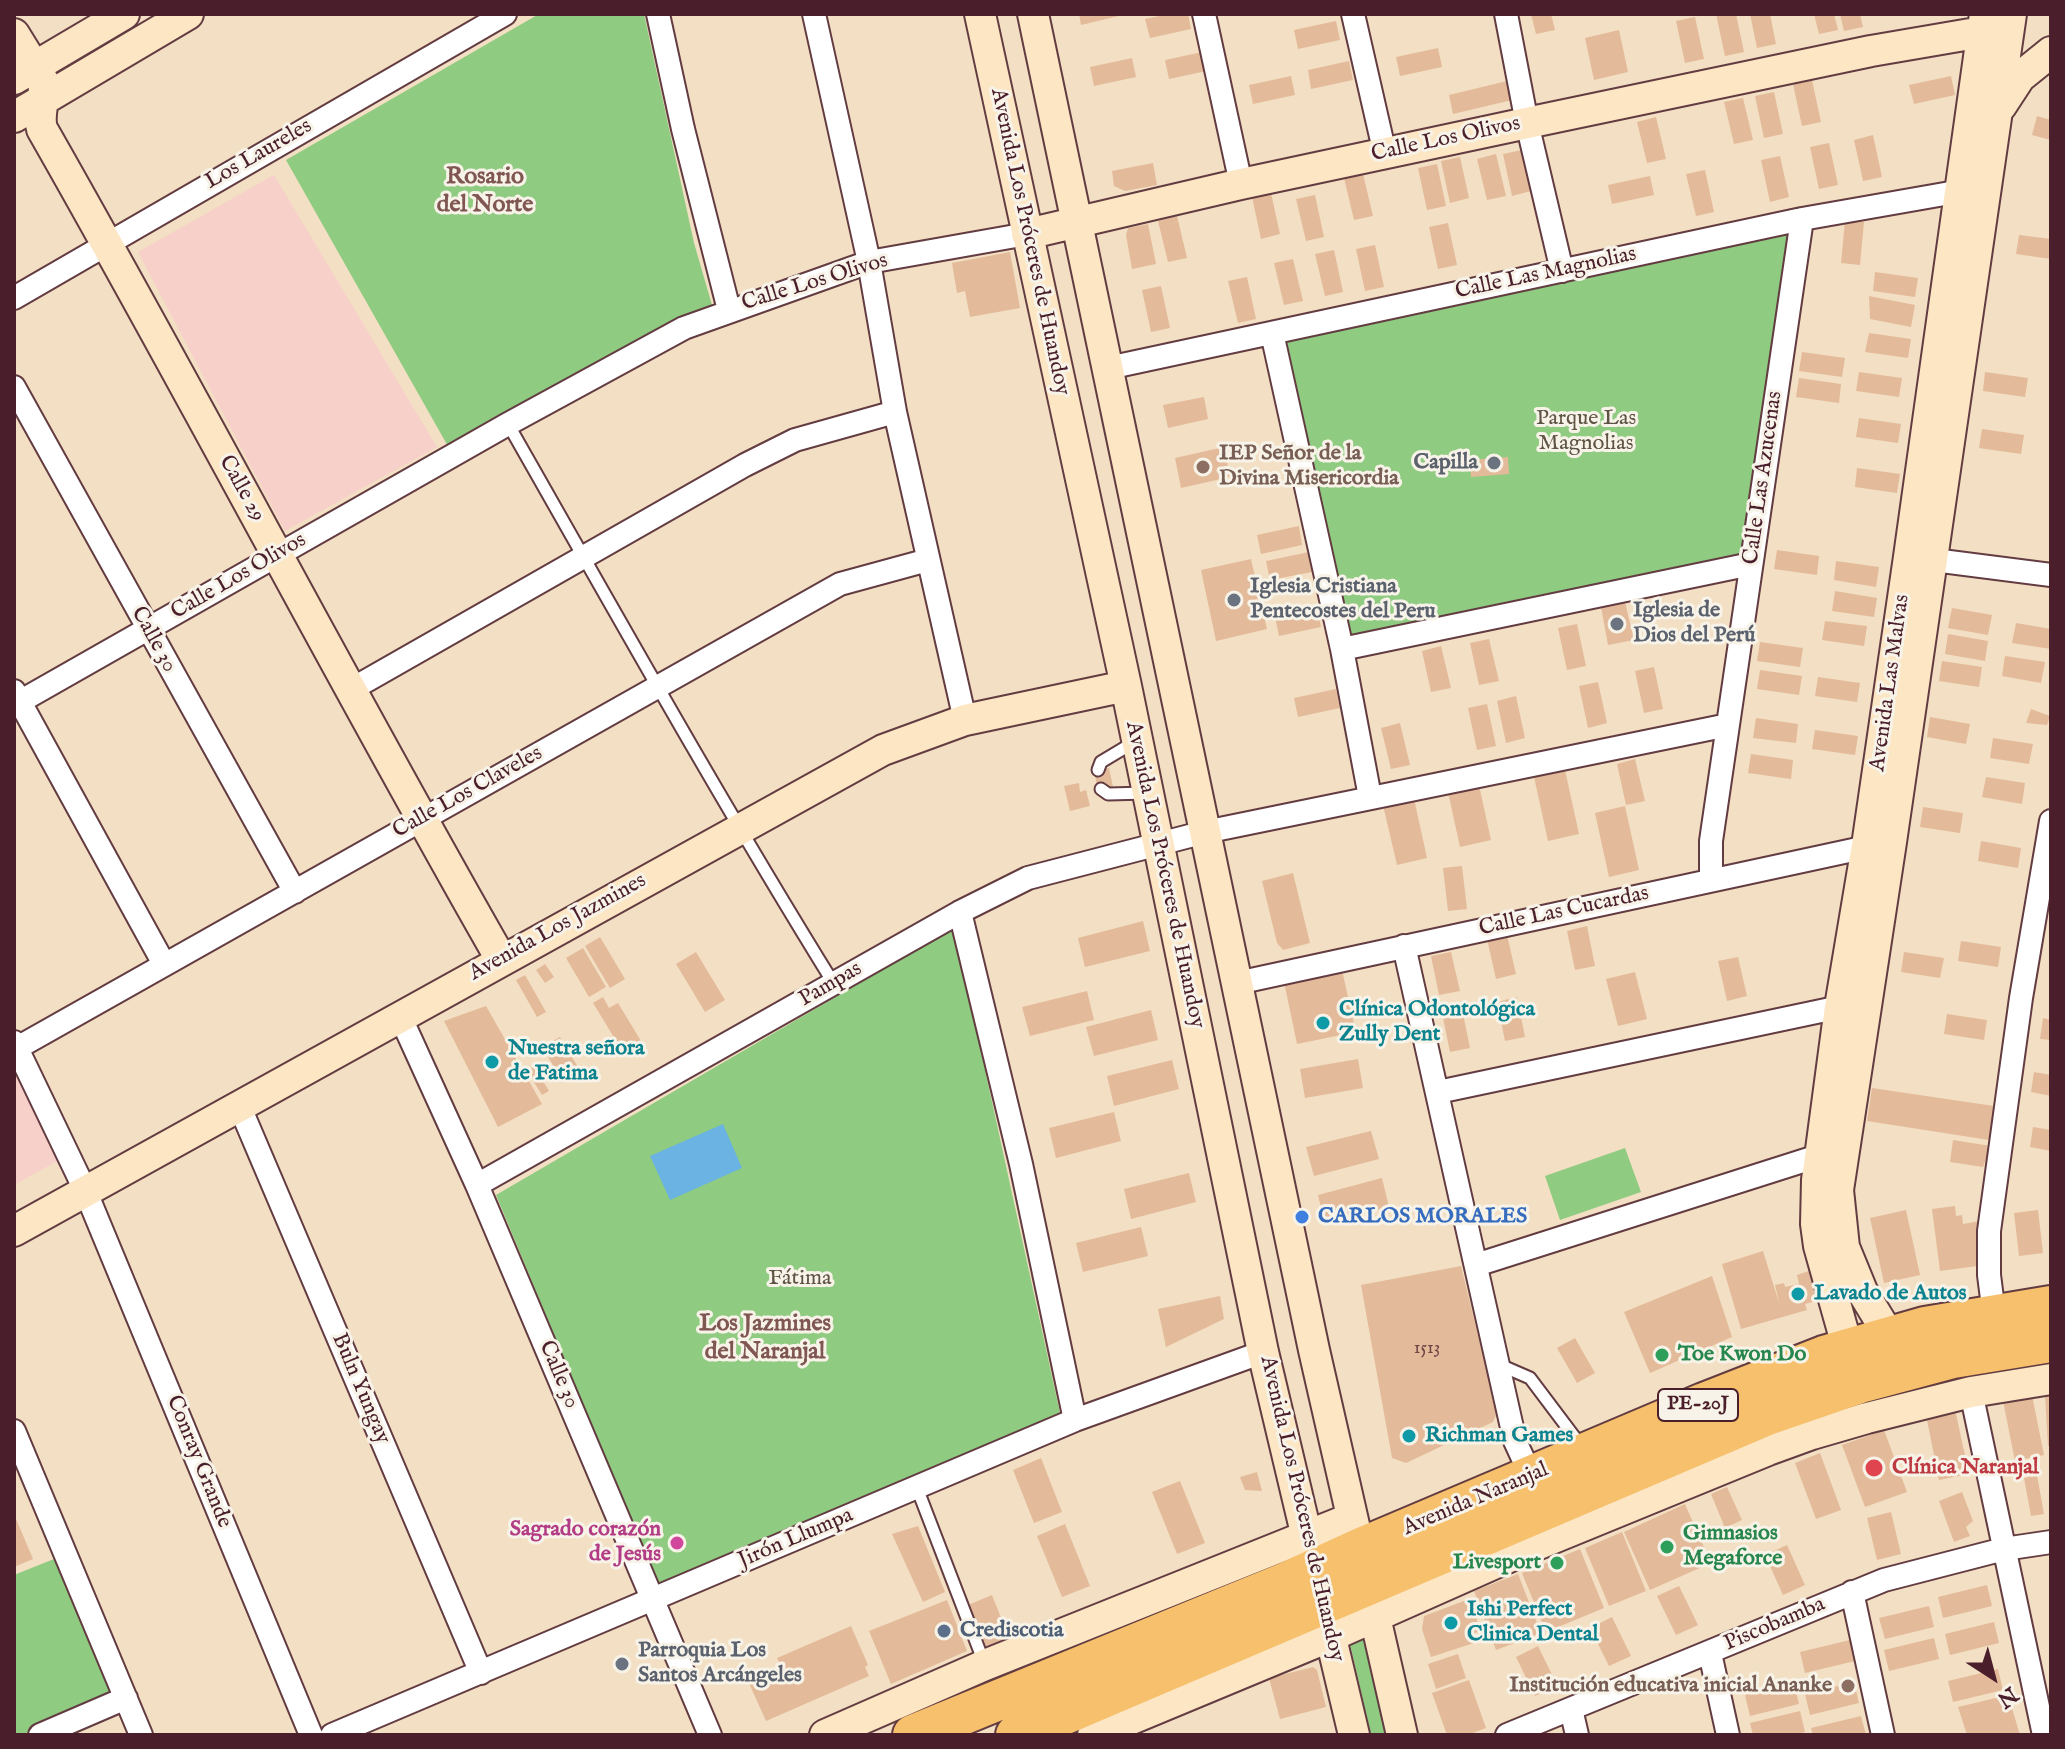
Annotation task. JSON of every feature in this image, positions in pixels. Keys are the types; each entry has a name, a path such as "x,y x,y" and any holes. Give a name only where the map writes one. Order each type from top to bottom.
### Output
{"highway":[{"name":"Avenida Naranjal","path":"1363,1567 1532,1478 1704,1403 1848,1349 1925,1327 2051,1306"},
{"name":"Avenida Naranjal","path":"1016,1735 1363,1567 1860,1383 1953,1358 2040,1348"},
{"name":"Avenida Naranjal","path":"913,1735 1319,1586"}],"street":[{"path":"24,14 33,68"},
{"path":"33,68 124,14"},
{"path":"14,117 188,14"},
{"name":"Los Laureles","path":"14,298 505,14"},
{"path":"658,14 683,129 729,310"},
{"path":"814,14 869,262 895,412 965,720"},
{"name":"Avenida Los Próceres de Huandoy","path":"980,14 1126,686 1263,1352 1354,1735"},
{"path":"1033,14 1237,983 1402,1735"},
{"path":"1204,14 1241,184"},
{"path":"1353,14 1385,154"},
{"path":"1506,14 1527,123 1562,271"},
{"path":"2009,14 1983,23 2006,54 2047,55"},
{"name":"Avenida Las Malvas","path":"1974,189 1997,115 2009,14"},
{"name":"Calle Los Olivos","path":"16,699 148,630 508,424 684,328 729,310 869,262 1027,234 1241,184 1871,51 1983,23"},
{"name":"Avenida Las Malvas","path":"1848,1349 1817,1235 1817,1180 1832,1152 1974,189 1983,23"},
{"path":"14,34 33,68"},
{"path":"1997,115 2020,77 2047,55"},
{"name":"Calle 29","path":"33,68 55,93 39,119 42,129 501,959"},
{"name":"Calle Las Magnolias","path":"1108,368 1802,219 1974,189"},
{"name":"Calle Las Azucenas","path":"1711,880 1711,841 1802,219"},
{"path":"1272,333 1342,649 1370,797"},
{"name":"Calle 30","path":"14,387 295,892"},
{"path":"352,689 745,465 795,440 895,412"},
{"path":"1920,558 2051,575"},
{"name":"Calle Los Claveles","path":"15,1045 295,892 840,584 928,560"},
{"path":"1342,649 1751,564"},
{"name":"Avenida Los Jazmines","path":"14,1231 883,750 965,720 1126,686"},
{"path":"16,699 164,964"},
{"name":"Pampas","path":"477,1185 960,912 1028,878 1205,832 1728,725"},
{"path":"1994,1314 1989,1275 1989,1231 2021,998 2047,883 2051,821"},
{"name":"Avenida Las Malvas","path":"1879,844 1840,1007 1832,1152 1844,1247 1862,1291 1890,1337"},
{"name":"Calle Las Cucardas","path":"1237,983 1879,844"},
{"path":"960,912 1021,1164 1075,1420"},
{"path":"1404,946 1515,1441 1532,1478"},
{"path":"1438,1092 1840,1007"},
{"name":"Calle 30","path":"400,1016 477,1185 710,1735"},
{"name":"Conray Grande","path":"15,1045 85,1190 311,1735"},
{"name":"Buln Yungay","path":"239,1105 481,1673"},
{"path":"1476,1265 1832,1152"},
{"name":"Jirón Llumpa","path":"332,1735 1075,1420 1263,1352"},
{"name":"Avenida Naranjal","path":"1093,1735 1319,1586 1363,1567 1536,1545 1768,1450 1867,1418 1971,1392 2051,1379"},
{"path":"1971,1392 2044,1735"},
{"path":"14,1431 141,1735"},
{"name":"Piscobamba","path":"1507,1735 1884,1580 2004,1549 2051,1542"},
{"name":"Avenida Naranjal","path":"825,1735 985,1665 1319,1586"},
{"path":"1852,1592 1883,1735"},
{"path":"1710,1653 1728,1735"},
{"path":"40,1735 126,1698"},
{"path":"1571,1709 1577,1735"}],"lane":[{"path":"508,424 738,829 834,984"},
{"path":"1098,770 1101,762 1137,740"},
{"path":"1101,789 1108,794 1147,793"},
{"path":"1498,1364 1530,1378 1587,1454"},
{"path":"917,1488 985,1665"}],"shaded area":[{"path":"274,175 437,447 285,531 138,252"},
{"path":"14,1042 63,1158 14,1185"}],"green space":[{"path":"539,14 644,14 694,243 712,305 678,318 449,448 286,160"},
{"name":"Parque Las Magnolias","path":"1788,232 1742,554 1348,637 1284,341"},
{"name":"Fátima","path":"954,928 1060,1413 658,1586 496,1195"},
{"path":"1625,1148 1641,1192 1560,1220 1545,1176"},
{"path":"54,1559 114,1696 21,1735 14,1735 14,1575"},
{"path":"1363,1639 1387,1735 1371,1735 1350,1644"}],"water":[{"path":"723,1124 742,1168 670,1200 650,1156"}],"building":[{"path":"1079,14 1123,14 1123,15 1081,25"},
{"path":"1188,14 1191,29 1150,38 1145,19"},
{"path":"1531,14 1551,14 1555,30 1536,34"},
{"path":"1716,14 1736,14 1744,52 1725,56"},
{"path":"1750,14 1770,14 1776,44 1757,48"},
{"path":"1814,14 1834,14 1838,30 1819,34"},
{"path":"1840,14 1860,14 1863,27 1844,31"},
{"path":"1695,17 1704,59 1685,63 1676,21"},
{"path":"1336,21 1340,40 1298,49 1294,30"},
{"path":"1619,30 1628,72 1594,80 1585,38"},
{"path":"1438,48 1442,67 1400,76 1396,57"},
{"path":"1207,51 1211,70 1169,79 1165,60"},
{"path":"1132,58 1136,77 1094,86 1090,67"},
{"path":"1349,61 1353,80 1311,89 1308,70"},
{"path":"1291,76 1295,95 1253,104 1249,85"},
{"path":"1951,76 1955,95 1914,104 1909,85"},
{"path":"1812,80 1821,122 1802,126 1793,84"},
{"path":"1507,81 1512,100 1453,114 1449,95"},
{"path":"1774,92 1783,134 1764,138 1755,96"},
{"path":"1743,98 1753,140 1734,144 1724,102"},
{"path":"2037,116 2051,120 2051,140 2032,135"},
{"path":"1656,117 1666,159 1647,163 1637,122"},
{"path":"1873,135 1882,177 1863,181 1854,140"},
{"path":"1829,143 1838,185 1819,189 1810,147"},
{"path":"1522,150 1531,191 1512,196 1503,154"},
{"path":"1496,154 1506,196 1487,200 1477,159"},
{"path":"1780,156 1789,197 1770,202 1761,160"},
{"path":"1460,157 1469,198 1450,203 1441,161"},
{"path":"1153,163 1157,185 1125,191 1114,186 1112,171"},
{"path":"1437,164 1446,206 1427,210 1418,168"},
{"path":"1705,170 1714,212 1696,216 1686,174"},
{"path":"1363,174 1373,216 1354,220 1344,178"},
{"path":"1650,176 1654,195 1612,204 1608,185"},
{"path":"1271,193 1280,234 1261,239 1252,197"},
{"path":"1315,195 1324,237 1306,241 1296,199"},
{"path":"1177,216 1187,258 1168,262 1158,221"},
{"path":"1845,220 1864,222 1860,265 1841,263"},
{"path":"1448,223 1457,265 1438,269 1429,227"},
{"path":"1148,224 1156,264 1132,269 1126,235 1128,228"},
{"path":"2019,235 2051,239 2051,259 2016,254"},
{"path":"1375,245 1384,287 1365,291 1356,249"},
{"path":"1334,250 1343,292 1325,296 1315,254"},
{"path":"1010,252 1020,308 970,317 965,291 957,293 952,263"},
{"path":"1293,259 1303,301 1284,305 1274,263"},
{"path":"1875,272 1918,278 1915,297 1873,291"},
{"path":"1247,277 1256,319 1238,323 1228,281"},
{"path":"1161,286 1170,328 1151,332 1142,290"},
{"path":"1869,296 1915,305 1911,327 1870,319"},
{"path":"1869,333 1911,339 1908,358 1865,352"},
{"path":"1802,352 1845,358 1842,377 1799,371"},
{"path":"1859,372 1902,378 1899,397 1856,391"},
{"path":"1985,372 2028,378 2025,397 1983,391"},
{"path":"1799,378 1841,384 1839,403 1796,397"},
{"path":"1204,397 1208,419 1168,428 1163,405"},
{"path":"1859,418 1901,424 1898,443 1856,437"},
{"path":"1982,429 2024,435 2021,454 1979,448"},
{"name":"IEP Señor de la Divina Misericordia","path":"1224,447 1230,477 1181,488 1175,458"},
{"path":"1508,457 1509,474 1471,477 1470,460"},
{"path":"1857,468 1900,474 1897,493 1855,487"},
{"path":"1299,526 1302,545 1261,554 1257,535"},
{"path":"1777,550 1819,556 1817,575 1774,569"},
{"path":"1309,552 1312,572 1270,580 1266,561"},
{"name":"Iglesia Cristiana Pentecostes del Peru","path":"1251,559 1267,629 1216,641 1201,570"},
{"path":"1836,561 1879,567 1876,587 1834,580"},
{"path":"1835,591 1877,598 1874,617 1832,611"},
{"name":"Iglesia de Dios del Perú","path":"1625,602 1634,640 1608,645 1601,607"},
{"path":"1317,608 1321,627 1279,636 1275,617"},
{"path":"1952,608 1992,615 1988,635 1948,628"},
{"path":"1825,621 1867,626 1864,646 1822,640"},
{"path":"2016,623 2051,629 2051,649 2012,643"},
{"path":"1577,624 1586,666 1567,670 1558,628"},
{"path":"1948,634 1988,641 1985,661 1945,654"},
{"path":"1489,639 1499,681 1479,685 1470,643"},
{"path":"1760,642 1803,648 1800,667 1757,661"},
{"path":"1441,646 1451,688 1431,692 1422,651"},
{"path":"2005,656 2045,662 2041,683 2002,676"},
{"path":"1942,661 1982,667 1979,687 1939,681"},
{"path":"1654,667 1663,709 1644,713 1635,671"},
{"path":"1760,670 1802,676 1799,695 1757,689"},
{"path":"1818,677 1860,683 1857,702 1815,696"},
{"path":"1598,682 1607,723 1588,728 1579,686"},
{"path":"1336,689 1340,708 1298,717 1294,698"},
{"path":"1516,696 1525,738 1506,743 1497,701"},
{"path":"1487,704 1496,746 1477,750 1468,708"},
{"path":"2031,709 2050,716 2047,725 2026,723"},
{"path":"1930,717 1970,724 1966,744 1927,737"},
{"path":"1756,718 1798,724 1796,743 1753,738"},
{"path":"1400,723 1410,765 1391,769 1381,728"},
{"path":"1815,730 1858,736 1855,755 1812,749"},
{"path":"1993,738 2033,744 2029,764 1990,758"},
{"path":"1751,754 1793,760 1791,779 1748,773"},
{"path":"1635,759 1645,801 1626,805 1617,764"},
{"path":"1109,768 1113,787 1098,790 1094,771"},
{"path":"1565,770 1579,834 1548,841 1534,777"},
{"path":"1477,776 1491,840 1460,847 1446,783"},
{"path":"1986,777 2025,783 2022,804 1982,797"},
{"path":"1079,783 1080,792 1086,790 1090,806 1070,811 1064,786"},
{"path":"1413,794 1427,858 1397,865 1382,801"},
{"path":"1625,806 1639,870 1609,877 1595,813"},
{"path":"1923,807 1963,813 1960,833 1920,827"},
{"path":"1981,841 2021,848 2018,868 1978,861"},
{"path":"1462,866 1467,909 1448,911 1443,868"},
{"path":"1293,873 1310,943 1283,950 1277,943 1262,881"},
{"path":"1143,921 1150,951 1085,967 1078,938"},
{"path":"1587,926 1595,966 1575,970 1567,931"},
{"path":"1507,935 1516,974 1496,979 1487,939"},
{"path":"600,937 625,979 610,988 585,946"},
{"path":"1961,941 2001,947 1998,967 1958,961"},
{"path":"583,948 606,987 589,997 566,958"},
{"path":"696,952 725,1000 705,1012 676,964"},
{"path":"1451,952 1460,991 1439,995 1431,956"},
{"path":"1904,952 1944,958 1940,978 1901,972"},
{"path":"1738,957 1747,996 1727,1001 1718,961"},
{"path":"545,964 554,977 545,983 536,970"},
{"path":"1342,970 1356,1032 1297,1044 1284,982"},
{"path":"1635,972 1647,1019 1618,1026 1606,979"},
{"path":"525,975 546,1012 537,1017 516,980"},
{"path":"1087,991 1094,1020 1030,1036 1022,1007"},
{"path":"603,997 609,1008 618,1003 641,1041 623,1052 593,1003"},
{"path":"1517,997 1525,1037 1505,1041 1497,1002"},
{"name":"Nuestra señora de Fatima","path":"486,1006 542,1104 498,1127 444,1021"},
{"path":"1462,1009 1470,1048 1450,1052 1442,1013"},
{"path":"1151,1010 1158,1040 1094,1056 1086,1027"},
{"path":"1947,1014 1987,1020 1984,1040 1944,1034"},
{"path":"2043,1018 2051,1020 2051,1040 2040,1039"},
{"path":"560,1037 579,1069 562,1080 545,1052 552,1048 549,1043"},
{"path":"1358,1059 1363,1088 1305,1098 1300,1069"},
{"path":"1172,1060 1179,1089 1114,1106 1107,1076"},
{"path":"534,1066 549,1091 542,1095 527,1071"},
{"path":"2034,1072 2051,1075 2051,1096 2031,1092"},
{"path":"1872,1088 1994,1106 1989,1140 1867,1121"},
{"path":"1114,1112 1121,1141 1056,1158 1049,1128"},
{"path":"2033,1127 2051,1130 2051,1151 2030,1147"},
{"path":"1371,1131 1379,1159 1314,1176 1306,1147"},
{"path":"1953,1140 1991,1146 1983,1167 1950,1162"},
{"path":"1189,1173 1196,1202 1131,1219 1124,1189"},
{"path":"1382,1178 1389,1207 1325,1224 1318,1195"},
{"path":"1955,1206 1956,1216 1962,1215 1963,1224 1979,1221 1985,1265 1940,1271 1932,1209"},
{"path":"1906,1210 1920,1275 1884,1283 1870,1218"},
{"path":"2038,1210 2043,1253 2019,1256 2014,1213"},
{"path":"1141,1227 1148,1256 1083,1272 1076,1243"},
{"path":"1763,1251 1780,1306 1775,1285 1784,1283 1785,1287 1799,1284 1797,1275 1812,1270 1820,1300 1805,1304 1807,1310 1741,1329 1722,1264"},
{"path":"1461,1266 1497,1413 1493,1422 1406,1463 1392,1458 1361,1285"},
{"path":"1712,1276 1732,1337 1650,1373 1624,1312"},
{"path":"1220,1296 1224,1319 1166,1347 1158,1309"},
{"path":"1575,1338 1595,1373 1577,1383 1557,1348"},
{"path":"2031,1390 2044,1455 2015,1461 2002,1396"},
{"path":"2045,1396 2051,1396 2051,1446 2048,1446"},
{"path":"1955,1409 1969,1474 1939,1480 1926,1415"},
{"name":"Clínica Naranjal","path":"1884,1430 1907,1492 1865,1507 1842,1445"},
{"path":"1820,1453 1841,1510 1816,1519 1795,1463"},
{"path":"1041,1458 1062,1512 1034,1523 1013,1470"},
{"path":"1257,1472 1262,1491 1245,1490 1240,1477"},
{"path":"2037,1475 2044,1514 2031,1516 2024,1478"},
{"path":"1180,1481 1205,1543 1177,1554 1152,1492"},
{"path":"1727,1487 1742,1520 1725,1528 1711,1494"},
{"path":"1962,1492 1973,1521 1966,1527 1970,1536 1954,1542 1939,1501"},
{"name":"Gimnasios Megaforce","path":"1685,1504 1711,1563 1650,1590 1624,1532"},
{"path":"1891,1512 1901,1554 1877,1560 1867,1518"},
{"path":"14,1514 33,1559 14,1567"},
{"path":"1065,1524 1090,1586 1062,1597 1037,1536"},
{"path":"918,1526 945,1592 923,1602 892,1534"},
{"path":"1622,1532 1646,1591 1609,1606 1585,1548"},
{"path":"1787,1545 1805,1585 1783,1595 1765,1555"},
{"path":"1580,1549 1604,1608 1546,1632 1522,1573"},
{"path":"1518,1574 1541,1633 1496,1650 1474,1591"},
{"path":"1987,1585 1992,1606 1943,1618 1938,1597"},
{"path":"1679,1586 1698,1625 1676,1635 1657,1596"},
{"path":"992,1595 1011,1643 989,1654 968,1605"},
{"name":"Ishi Perfect Clinica Dental","path":"1469,1599 1481,1631 1471,1634 1474,1643 1431,1657 1422,1629 1424,1616"},
{"path":"947,1600 967,1651 891,1684 869,1631"},
{"path":"1929,1606 1934,1627 1885,1639 1879,1618"},
{"path":"1612,1617 1631,1656 1609,1666 1590,1628"},
{"path":"1994,1622 1999,1643 1950,1655 1945,1634"},
{"path":"851,1626 868,1665 865,1667 869,1676 766,1721 748,1681 781,1666 777,1658"},
{"path":"1934,1638 1939,1659 1889,1671 1884,1650"},
{"path":"1850,1640 1855,1661 1805,1673 1800,1652"},
{"path":"1538,1646 1557,1685 1535,1696 1516,1657"},
{"path":"1458,1654 1466,1678 1436,1689 1428,1664"},
{"path":"1313,1667 1317,1670 1326,1707 1280,1719 1269,1678"},
{"path":"1998,1669 2003,1690 1953,1702 1948,1681"},
{"path":"1469,1680 1486,1728 1467,1735 1447,1735 1432,1693"},
{"path":"1854,1682 1859,1703 1810,1715 1805,1694"},
{"path":"1794,1683 1799,1704 1750,1716 1745,1695"},
{"path":"2008,1695 2020,1735 1967,1735 1958,1707"},
{"path":"1800,1711 1805,1732 1753,1735 1750,1723"},
{"path":"1861,1716 1866,1735 1813,1735 1811,1728"}],"place":[{"name":"Capilla","path":"1494,463"},
{"name":"IEP Señor de la Divina Misericordia","path":"1203,467"},
{"name":"Iglesia Cristiana Pentecostes del Peru","path":"1234,600"},
{"name":"Iglesia de Dios del Perú","path":"1617,624"},
{"name":"Clínica Odontológica Zully Dent","path":"1323,1023"},
{"name":"Nuestra señora de Fatima","path":"492,1062"},
{"name":"CARLOS MORALES","path":"1302,1217"},
{"name":"Lavado de Autos","path":"1798,1294"},
{"name":"Toe Kwon Do","path":"1662,1355"},
{"name":"Richman Games","path":"1409,1436"},
{"name":"Clínica Naranjal","path":"1874,1468"},
{"name":"Sagrado corazón de Jesús","path":"677,1543"},
{"name":"Gimnasios Megaforce","path":"1667,1547"},
{"name":"Livesport","path":"1557,1563"},
{"name":"Ishi Perfect Clinica Dental","path":"1451,1623"},
{"name":"Crediscotia","path":"944,1631"},
{"name":"Parroquia Los Santos Arcángeles","path":"622,1664"},
{"name":"Institución educativa inicial Ananke","path":"1848,1686"}],"district":[{"name":"Rosario del Norte","path":"485,192"},
{"name":"Los Jazmines del Naranjal","path":"765,1339"}]}
